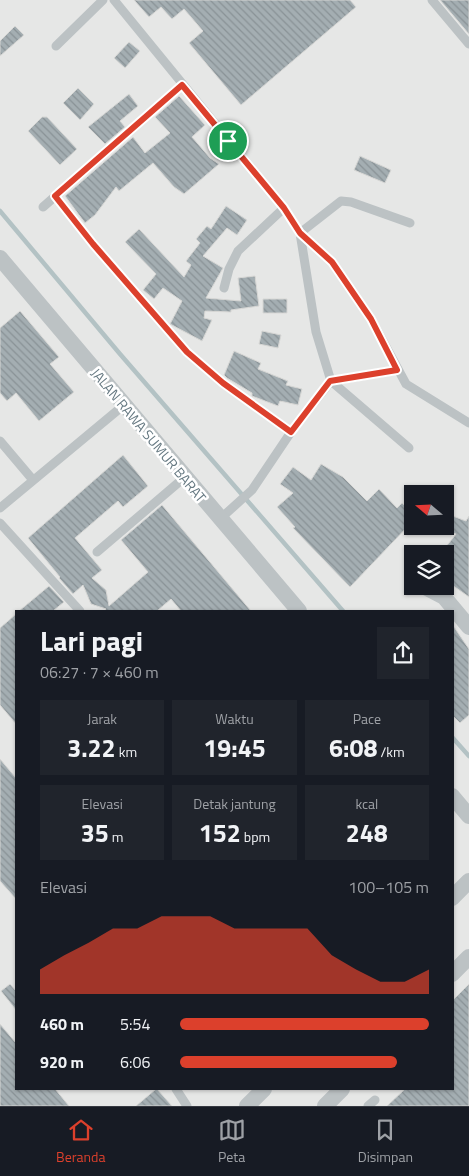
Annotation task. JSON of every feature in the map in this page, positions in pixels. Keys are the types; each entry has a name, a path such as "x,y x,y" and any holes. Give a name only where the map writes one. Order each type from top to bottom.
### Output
{"street":[{"name":"JALAN RAWA SUMUR BARAT","path":"0,258 298,610"},
{"path":"440,595 469,627"},
{"path":"454,798 469,816"},
{"path":"454,896 469,881"},
{"path":"454,972 469,957"},
{"path":"247,1106 263,1090"},
{"path":"325,1106 341,1090"}],"lane":[{"path":"56,46 103,0"},
{"path":"114,0 284,208 300,233 332,262 371,319 406,384 467,418"},
{"path":"432,0 469,44"},
{"path":"43,207 182,85"},
{"path":"55,196 93,244 187,352 223,383 291,432"},
{"path":"300,233 341,201 350,202 410,223"},
{"path":"224,288 229,269 238,250 284,208"},
{"path":"300,233 316,332 330,381 409,448"},
{"path":"220,519 252,490 291,432 330,381 397,370"},
{"path":"0,508 124,405"},
{"path":"0,441 34,480"},
{"path":"97,552 185,478"},
{"path":"0,523 79,610"},
{"path":"177,1090 187,1106"}],"shaded area":[{"path":"0,0 469,0 469,1106 0,1106"}],"building":[{"path":"134,0 350,0 356,7 241,105 189,43 203,31 184,9 172,19 161,7 149,17"},
{"path":"440,0 469,0 469,34"},
{"path":"15,26 24,35 0,56 0,41"},
{"path":"129,42 140,51 125,68 114,58"},
{"path":"78,88 94,104 80,120 63,103"},
{"path":"129,94 138,106 120,121 125,127 105,144 88,127"},
{"path":"179,96 205,125 192,137 210,158 219,164 184,194 174,187 153,163 119,191 116,187 95,215 85,223 65,196 133,137 145,153 170,133 155,117"},
{"path":"42,117 47,117 77,149 60,165 28,131"},
{"path":"360,156 391,170 385,183 354,170"},
{"path":"226,206 247,220 237,235 227,228 203,256 223,268 206,298 241,301 238,278 255,276 259,306 231,310 231,312 205,311 204,318 212,320 202,341 170,324 182,301 163,288 154,299 143,290 156,274 125,242 139,229 184,277 191,265 186,261 200,243 196,239 207,226 211,229"},
{"path":"263,299 287,299 287,313 263,313"},
{"path":"20,311 59,357 50,364 74,392 39,421 16,393 7,401 0,393 0,328"},
{"path":"262,331 281,335 278,348 259,344"},
{"path":"234,351 261,363 258,369 288,381 286,385 302,389 298,405 280,401 278,406 252,396 252,393 227,378 224,375"},
{"path":"123,455 148,486 123,507 118,501 75,538 102,570 92,578 106,590 109,606 148,572 121,540 162,505 250,610 180,610 171,599 158,610 105,610 91,604 83,585 73,594 28,538"},
{"path":"321,464 343,477 367,501 379,489 397,508 402,503 404,505 404,530 350,587 293,528 295,527 277,507 293,493 280,484 293,467 311,480"},
{"path":"454,516 466,521 469,516 469,597 454,586 454,545 447,545 456,534 454,533"},
{"path":"49,586 64,602 54,610 20,610"},
{"path":"15,615 15,723 0,705 0,628"},
{"path":"454,627 469,649 469,715 460,723 454,717"},
{"path":"0,759 15,777 15,898 0,881"},
{"path":"10,984 15,990 15,1009 1,991"},
{"path":"469,984 469,1106 387,1106 404,1090 454,1090 454,999"},
{"path":"0,1024 15,1042 15,1090 56,1090 69,1106 0,1106"},
{"path":"155,1090 158,1090 172,1106 136,1106"}],"waterway":[{"path":"0,211 120,354 342,610"},
{"path":"454,739 469,756"}],"route":[{"path":"182,85 228,141 284,208 300,233 332,262 371,319 397,370 330,381 291,432 223,383 187,352 93,244 55,196 182,85"}]}
